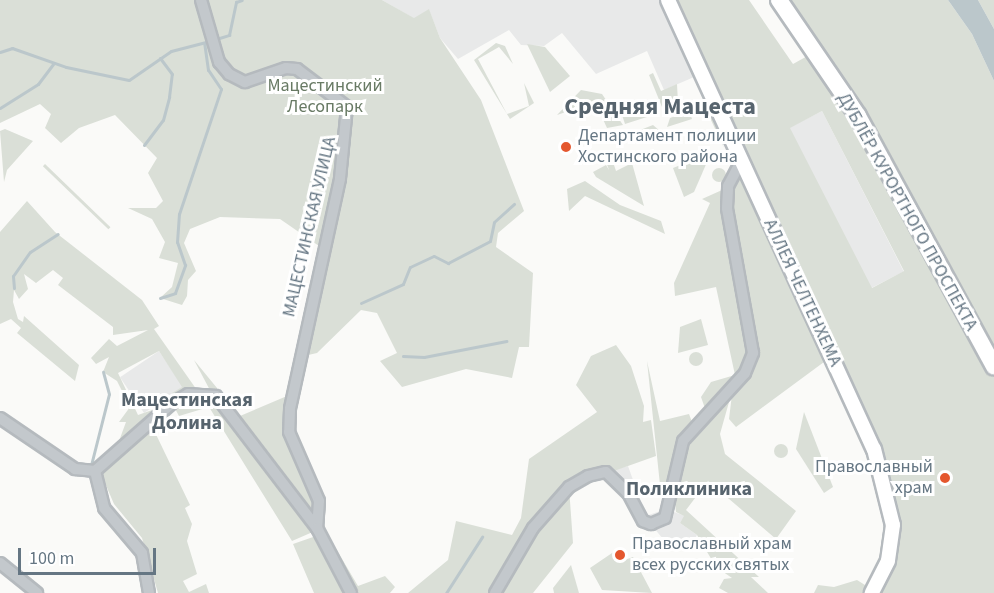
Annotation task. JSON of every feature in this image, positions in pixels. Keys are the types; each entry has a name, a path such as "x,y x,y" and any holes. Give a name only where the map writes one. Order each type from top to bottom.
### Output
{"highway":[{"name":"ДУБЛЁР КУРОРТНОГО ПРОСПЕКТА","path":"779,0 858,116 994,366"}],"main road":[{"name":"АЛЛЕЯ ЧЕЛТЕНХЕМА","path":"668,0 878,462 893,525 888,561 872,593"}],"street":[{"name":"МАЦЕСТИНСКАЯ УЛИЦА","path":"201,0 222,68 237,80 297,69 347,107 340,179 290,409 289,432 319,501 317,528"},
{"path":"495,593 533,528 569,487 588,476 606,472 628,493 643,521 651,524 665,518 683,441 745,372 753,353 727,208 728,186 741,162"},
{"name":"МАЦЕСТИНСКАЯ УЛИЦА","path":"96,471 172,403 203,393 216,396 227,407 317,528 351,593"},
{"path":"0,418 75,469 96,471 104,508 142,553 149,593"},
{"path":"0,563 37,593"}],"shaded area":[{"path":"382,0 668,0 701,74 664,90 647,51 596,74 562,33 544,46 521,45 509,30 458,59 440,38 429,10 415,19"},
{"path":"948,0 978,0 994,29 994,81 972,34"},
{"path":"822,111 904,271 871,288 789,128"},
{"path":"159,351 183,387 144,413 120,377"},
{"path":"628,466 646,516 666,509 685,516 680,523 697,535 689,550 674,538 664,540 606,472"}],"green space":[{"name":"Мацестинский Лесопарк","path":"0,0 382,0 414,18 429,9 440,38 481,100 524,211 498,233 496,247 533,273 529,347 519,347 512,378 466,369 402,387 380,361 397,353 377,313 361,310 317,353 295,358 319,246 280,219 220,217 190,229 184,243 196,271 188,280 187,296 182,305 160,298 172,287 178,263 159,258 165,242 152,219 128,208 156,208 163,201 148,173 157,158 115,115 79,128 61,143 45,128 51,114 40,104 0,123"},
{"path":"668,0 749,0 793,64 811,54 774,0 948,0 972,34 994,81 994,593 814,593 818,585 834,587 857,580 873,590 888,561 885,487","holes":["822,111 904,271 872,288 790,128"]},
{"path":"978,0 994,0 994,29"},
{"path":"496,43 505,46 513,64 499,47 478,59 507,114 529,106 524,83 534,103 510,119 474,60"},
{"path":"527,44 545,47 570,76 550,92"},
{"path":"653,73 661,91 677,84 678,103 662,107 649,75"},
{"path":"581,90 602,94 623,125 607,128 595,102 557,115"},
{"path":"651,104 650,116 625,124 622,115"},
{"path":"704,105 709,105 724,148"},
{"path":"689,111 692,119 667,127 670,118"},
{"path":"653,125 660,131 637,139 635,132"},
{"path":"5,129 33,141 7,170 4,182 0,131"},
{"path":"610,153 616,171 632,163 644,206 596,177 593,172 606,165 609,170 604,156"},
{"path":"711,153 694,192 684,197 673,168"},
{"path":"45,164 110,227 108,229 43,166"},
{"path":"716,168 722,168 726,175 722,182 716,182 712,178 712,172"},
{"path":"738,175 824,362 736,427 729,419 733,386 720,434 725,454 796,511 776,539 708,481 686,510 759,577 751,577 768,593 728,593 719,588 724,579 732,578 716,567 697,535 680,523 684,516 676,512 674,494 682,457 708,417 701,397 711,382 735,375 716,287 675,296 674,283 710,203 702,199 731,186"},
{"path":"585,181 620,205 661,221 665,234 585,196 569,211 567,189"},
{"path":"27,201 55,232 142,300 159,326 154,329 199,393 212,394 194,360 240,416 287,396 286,437 317,492 315,531 292,541 209,407 179,416 172,403 150,422 190,505 185,508 192,524 187,541 197,574 183,581 189,592 206,584 209,593 158,593 142,538 114,504 99,469 112,460 126,422 119,422 130,407 117,381 103,372 109,357 96,364 91,358 109,339 117,346 148,330 113,335 113,327 58,285 63,278 53,270 36,283 24,274 28,289 19,299 14,290 13,302 18,319 23,322 24,316 79,365 75,381 17,333 21,328 11,319 0,324 0,232","holes":["159,351 182,387 172,393 172,403 138,415 118,373"]},
{"path":"701,319 708,345 678,353 680,327"},
{"path":"616,345 631,366 644,406 643,422 651,420 656,456 569,487 573,543 533,593 408,593 448,560 456,521 512,535 521,518 529,459 597,412 576,385 591,356"},
{"path":"693,352 699,352 703,359 699,366 693,366 689,362 689,356"},
{"path":"647,361 660,421 689,414 692,422 677,447 667,485 660,485"},
{"path":"804,412 833,487 824,493 796,449"},
{"path":"778,444 784,444 788,451 784,458 778,458 774,454 774,448"},
{"path":"316,536 324,546 332,542 358,586 385,576 395,587 390,593 314,593 293,544"},
{"path":"615,551 619,562 633,557 652,593 602,590 590,568"},
{"path":"571,565 579,593 554,593 553,588"}],"waterway":[{"path":"216,39 229,35 236,2 242,0"},
{"path":"0,52 12,48 66,67 129,80 171,51 210,41"},
{"path":"160,298 175,293 185,265 177,242 179,214 221,89 208,70 204,43"},
{"path":"144,145 163,120 169,97 172,74 160,58"},
{"path":"0,108 38,84 54,63"},
{"path":"361,303 403,284 410,267 434,256 448,263 490,241 494,222 514,204"},
{"path":"14,288 13,276 30,252 58,234"},
{"path":"403,356 424,357 506,341"},
{"path":"90,469 109,394 103,372"},
{"path":"446,593 482,537"}],"place":[{"name":"Департамент полиции Хостинского района","path":"566,147"},
{"name":"Православный храм","path":"945,478"},
{"name":"Православный храм всех русских святых","path":"620,555"}],"district":[{"name":"Средняя Мацеста","path":"660,107"},
{"name":"Мацестинская Долина","path":"187,412"},
{"name":"Поликлиника","path":"689,489"}]}
